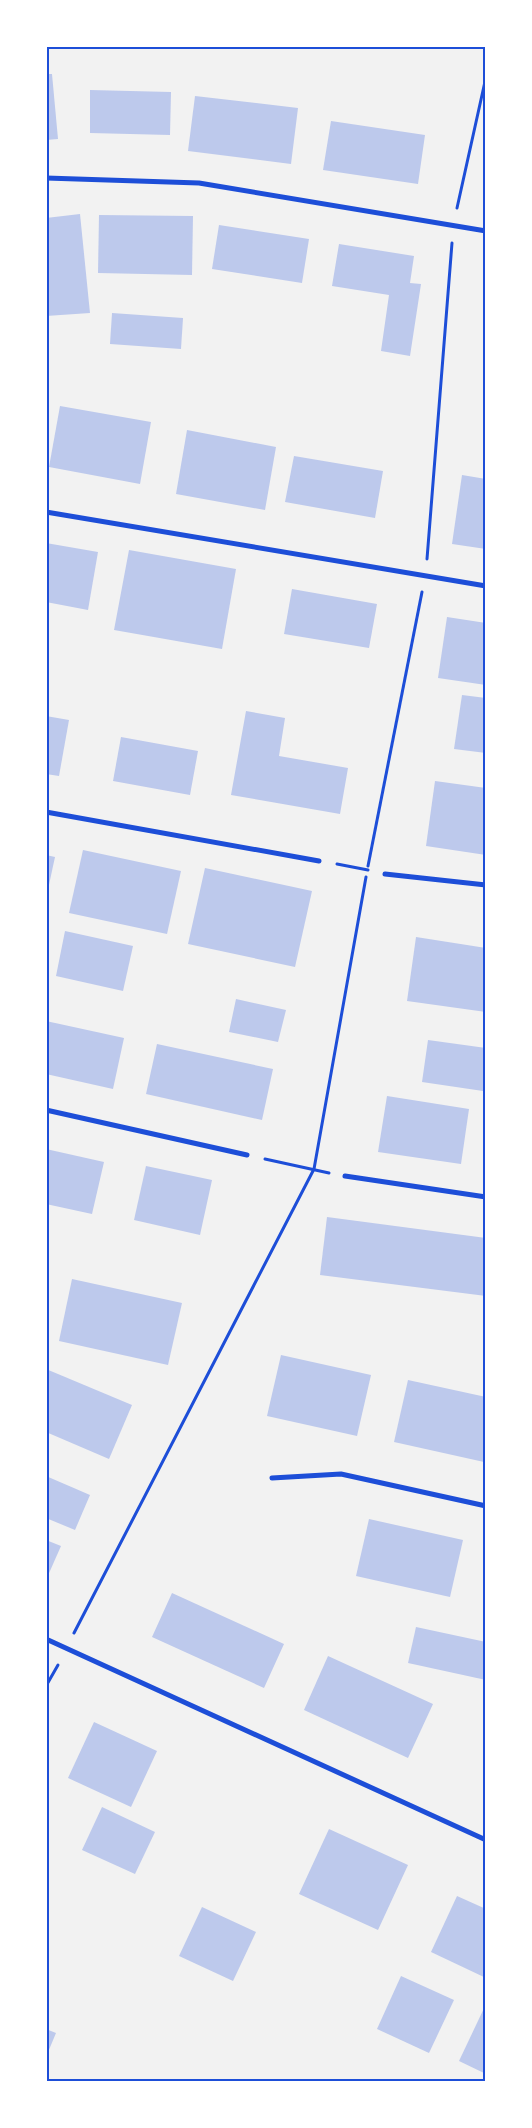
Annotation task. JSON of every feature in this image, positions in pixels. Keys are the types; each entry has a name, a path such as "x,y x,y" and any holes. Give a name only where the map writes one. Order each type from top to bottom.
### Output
{"street":[{"path":"46,178 199,183 486,231"},
{"path":"46,512 486,586"},
{"path":"46,812 319,861"},
{"path":"385,874 486,885"},
{"path":"46,1110 247,1155"},
{"path":"345,1176 486,1197"},
{"path":"272,1478 341,1474 486,1506"},
{"path":"46,1639 486,1840"}],"path":[{"path":"46,1686 314,1169 368,870 426,576 453,226 486,77"},
{"path":"319,861 385,874"},
{"path":"247,1155 345,1176"}],"building":[{"path":"46,74 52,74 58,139 46,140"},
{"path":"90,90 171,92 170,135 90,133"},
{"path":"195,96 298,108 291,164 188,151"},
{"path":"331,121 425,135 418,184 323,170"},
{"path":"80,214 90,313 46,316 46,218"},
{"path":"99,215 193,216 192,275 98,273"},
{"path":"219,225 309,239 302,283 212,269"},
{"path":"339,244 414,256 410,283 421,284 410,356 381,351 389,295 332,286"},
{"path":"112,313 183,318 181,349 110,344"},
{"path":"60,406 151,422 140,484 49,467"},
{"path":"187,430 276,447 265,510 176,494"},
{"path":"294,456 383,471 375,518 285,502"},
{"path":"462,475 486,479 486,549 452,544"},
{"path":"46,543 98,552 88,610 46,602"},
{"path":"129,550 236,569 222,649 114,630"},
{"path":"292,589 377,604 369,648 284,634"},
{"path":"447,617 486,623 486,685 438,678"},
{"path":"462,695 486,698 486,753 454,749"},
{"path":"246,711 285,718 279,756 348,768 340,814 231,795"},
{"path":"46,716 69,720 59,776 46,774"},
{"path":"121,737 198,751 190,795 113,781"},
{"path":"435,781 486,788 486,855 426,846"},
{"path":"83,850 181,871 167,934 69,913"},
{"path":"46,855 55,857 47,894 46,893"},
{"path":"205,868 312,891 295,967 188,944"},
{"path":"65,931 133,946 123,991 56,976"},
{"path":"416,937 486,948 486,1012 407,1001"},
{"path":"236,999 286,1010 278,1042 229,1032"},
{"path":"46,1021 124,1038 113,1089 46,1074"},
{"path":"428,1040 486,1048 483,1091 422,1082"},
{"path":"157,1044 273,1069 262,1120 146,1094"},
{"path":"387,1096 469,1109 461,1164 378,1152"},
{"path":"46,1149 104,1162 92,1214 46,1204"},
{"path":"146,1166 212,1180 200,1235 134,1220"},
{"path":"327,1217 486,1238 486,1296 320,1275"},
{"path":"72,1279 182,1303 168,1365 59,1341"},
{"path":"281,1355 371,1375 357,1436 267,1416"},
{"path":"46,1369 132,1405 109,1459 46,1432"},
{"path":"408,1380 486,1397 484,1462 394,1442"},
{"path":"46,1476 90,1495 75,1530 46,1518"},
{"path":"369,1519 463,1540 450,1597 356,1576"},
{"path":"46,1540 61,1546 46,1580"},
{"path":"172,1593 284,1644 264,1688 152,1637"},
{"path":"416,1627 486,1642 486,1680 408,1663"},
{"path":"328,1656 433,1704 408,1758 304,1710"},
{"path":"94,1722 157,1751 131,1807 68,1778"},
{"path":"102,1807 155,1832 135,1874 82,1850"},
{"path":"329,1829 408,1865 378,1930 299,1894"},
{"path":"457,1896 486,1909 486,1978 431,1952"},
{"path":"202,1907 256,1932 233,1981 179,1956"},
{"path":"401,1976 454,2000 429,2053 377,2029"},
{"path":"486,2004 486,2074 459,2061"},
{"path":"46,2029 56,2033 46,2057"}]}
